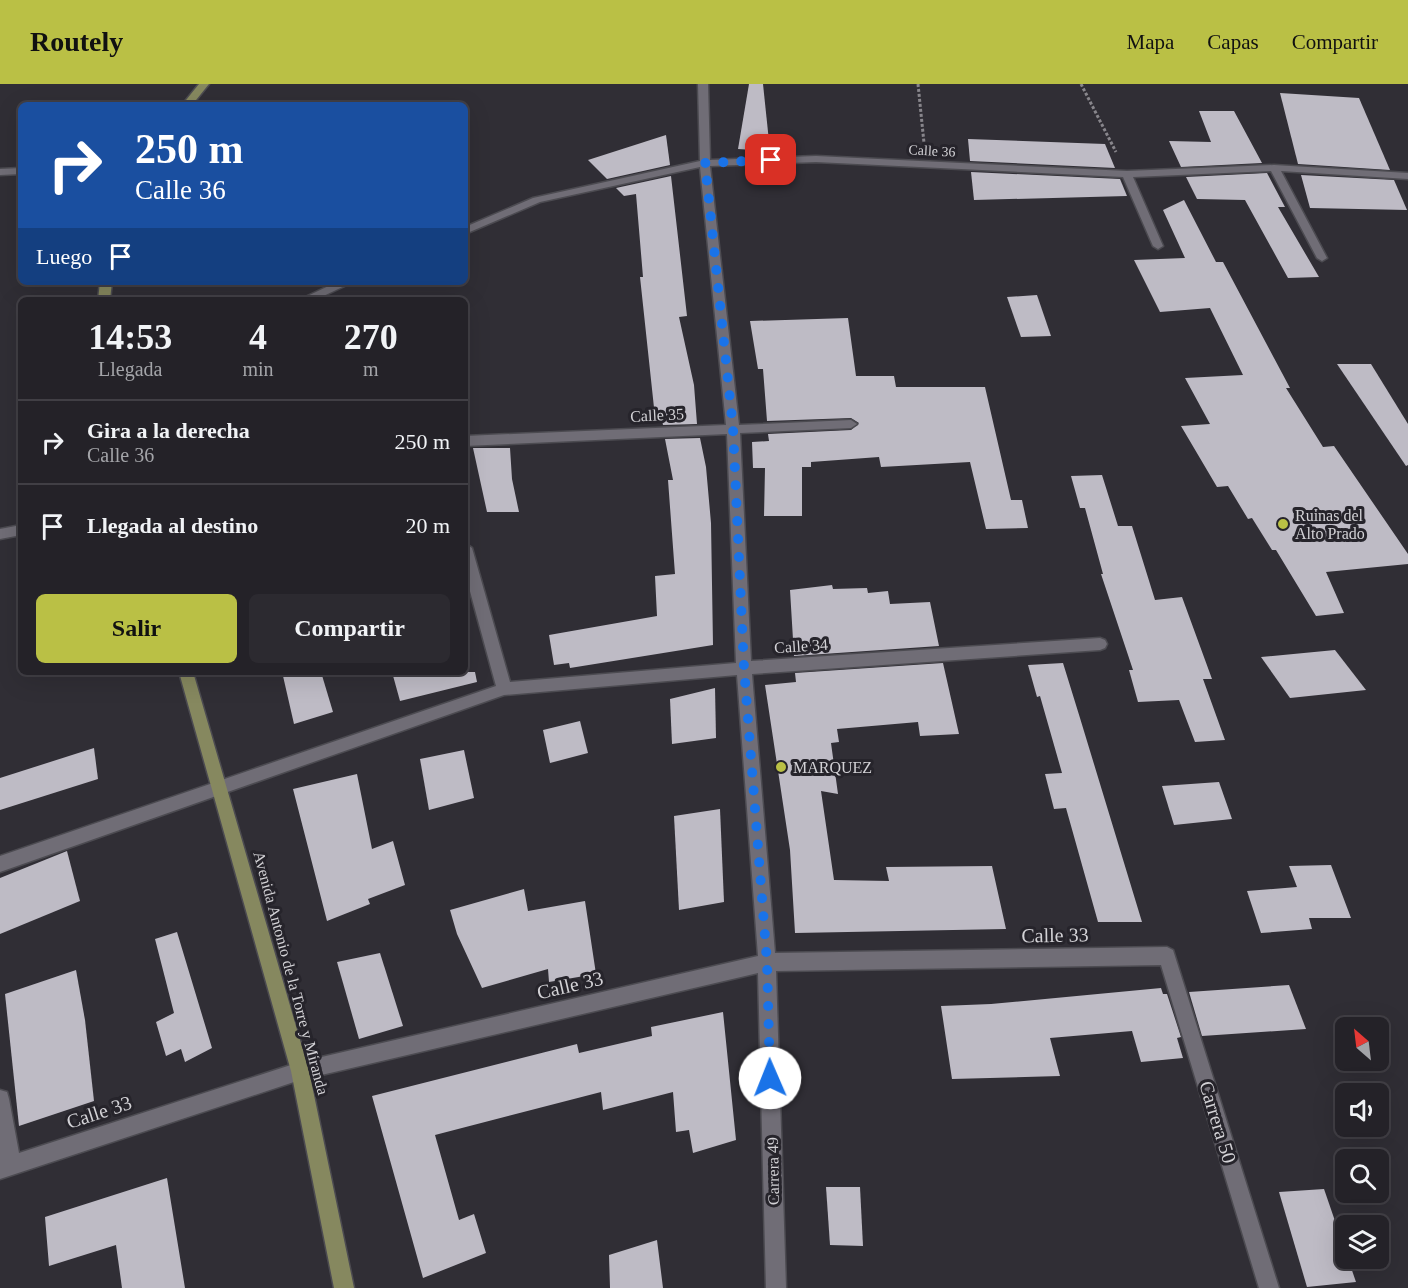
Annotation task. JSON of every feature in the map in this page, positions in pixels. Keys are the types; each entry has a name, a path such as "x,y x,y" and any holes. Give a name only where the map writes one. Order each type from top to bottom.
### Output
{"main road":[{"path":"189,102 204,84"},
{"name":"Avenida Antonio de la Torre y Miranda","path":"187,675 300,1071 344,1288"}],"street":[{"name":"Carrera 49","path":"703,84 705,163 733,428 744,668 767,962 776,1288"},
{"name":"Calle 36","path":"468,230 537,200 705,163 816,159 1127,174 1274,168 1408,176"},
{"path":"1274,168 1322,258"},
{"path":"0,172 18,171"},
{"path":"1127,174 1158,246"},
{"path":"312,297 340,285"},
{"name":"Calle 35","path":"468,441 851,424"},
{"path":"0,534 18,531"},
{"path":"468,559 504,689"},
{"name":"Calle 34","path":"0,864 504,689 744,668 1100,644"},
{"name":"Calle 33","path":"6,1167 300,1071 767,962 1167,956"},
{"name":"Carrera 50","path":"1167,956 1269,1288"},
{"path":"0,1099 6,1167"}],"path":[{"path":"918,84 926,166"},
{"path":"1081,84 1127,174"}],"building":[{"path":"749,84 763,84 770,151 738,149"},
{"path":"1280,93 1359,98 1390,170 1298,164"},
{"path":"1199,111 1234,111 1262,163 1181,167 1169,141 1211,142"},
{"path":"666,135 670,165 607,179 588,160"},
{"path":"968,139 1105,144 1115,168 970,161"},
{"path":"971,172 1120,179 1127,196 974,200"},
{"path":"1267,173 1285,207 1278,207 1319,277 1288,278 1245,200 1197,199 1186,177"},
{"path":"1301,175 1394,180 1407,210 1310,208"},
{"path":"671,176 687,316 679,317 694,385 697,424 663,425 661,416 655,417 640,277 643,277 636,194 624,196 616,188"},
{"path":"1184,200 1216,262 1223,262 1290,388 1286,388 1323,447 1334,446 1408,554 1408,564 1326,572 1344,613 1316,616 1276,550 1272,550 1252,518 1248,519 1228,486 1217,487 1181,426 1210,424 1185,378 1243,375 1210,308 1160,312 1134,260 1185,258 1163,210"},
{"path":"1037,295 1051,336 1021,337 1007,297"},
{"path":"848,318 856,376 894,376 896,387 985,387 1011,500 1022,500 1028,528 986,529 970,462 881,467 879,457 811,462 811,467 802,467 802,516 764,516 765,468 753,468 752,442 769,441 768,434 851,430 859,423 851,418 767,421 763,369 758,369 750,321"},
{"path":"1337,364 1371,364 1408,424 1408,465 1406,466"},
{"path":"700,438 706,467 711,523 713,645 570,668 569,663 554,665 549,635 657,616 655,576 675,574 668,480 673,480 665,439"},
{"path":"473,448 510,448 512,479 519,512 487,512"},
{"path":"1102,475 1118,526 1132,526 1155,600 1182,597 1212,679 1203,679 1225,740 1195,742 1179,700 1138,702 1129,670 1133,670 1101,574 1103,574 1085,508 1080,508 1071,476"},
{"path":"832,585 833,589 867,588 868,593 888,591 890,604 930,602 939,646 794,656 790,590"},
{"path":"1335,650 1366,690 1290,698 1261,657"},
{"path":"943,663 959,734 920,736 918,722 837,729 839,742 831,743 838,794 821,791 834,880 889,881 886,867 992,866 1006,929 795,933 790,850 765,685 796,682 795,673"},
{"path":"1063,663 1142,922 1098,922 1066,808 1054,809 1045,774 1062,773 1040,696 1037,697 1028,665"},
{"path":"468,672 475,672 477,682 400,701 393,675 468,675"},
{"path":"322,675 333,712 294,724 283,676"},
{"path":"715,688 716,738 672,744 670,699"},
{"path":"580,721 588,753 550,763 543,730"},
{"path":"94,748 98,779 0,810 0,778"},
{"path":"464,750 474,798 429,810 420,759"},
{"path":"357,774 372,849 393,841 405,885 368,899 370,904 327,921 293,789"},
{"path":"1219,782 1232,819 1174,825 1162,786"},
{"path":"720,809 724,902 679,910 674,816"},
{"path":"67,851 80,901 0,934 0,878"},
{"path":"1331,865 1351,918 1309,918 1312,929 1261,933 1247,891 1297,887 1289,866"},
{"path":"524,889 528,911 585,901 596,974 549,982 548,969 482,988 457,934 450,910"},
{"path":"177,932 212,1048 185,1062 181,1049 166,1056 156,1022 174,1013 155,939"},
{"path":"380,953 403,1026 359,1039 337,962"},
{"path":"76,970 85,1020 94,1101 19,1126 5,994"},
{"path":"1289,985 1306,1029 1202,1036 1189,992"},
{"path":"1161,988 1163,994 1167,994 1181,1037 1177,1038 1183,1058 1141,1062 1132,1031 1050,1038 1060,1076 952,1079 941,1006 991,1004"},
{"path":"723,1012 736,1140 693,1153 689,1130 676,1132 673,1092 603,1110 601,1092 435,1135 459,1220 474,1214 486,1253 423,1278 372,1096 577,1044 579,1053 652,1036 651,1027"},
{"path":"167,1178 185,1288 122,1288 116,1245 49,1266 45,1217"},
{"path":"826,1187 860,1187 863,1246 830,1245"},
{"path":"1324,1189 1335,1221 1335,1269 1352,1269 1356,1282 1307,1287 1279,1192"},
{"path":"657,1240 663,1288 610,1288 609,1255"}],"place":[{"name":"Ruinas del Alto Prado","path":"1283,524"},
{"name":"MARQUEZ","path":"781,767"}],"route":[{"path":"770,1078 767,962 744,668 733,428 705,163 771,160"}]}
